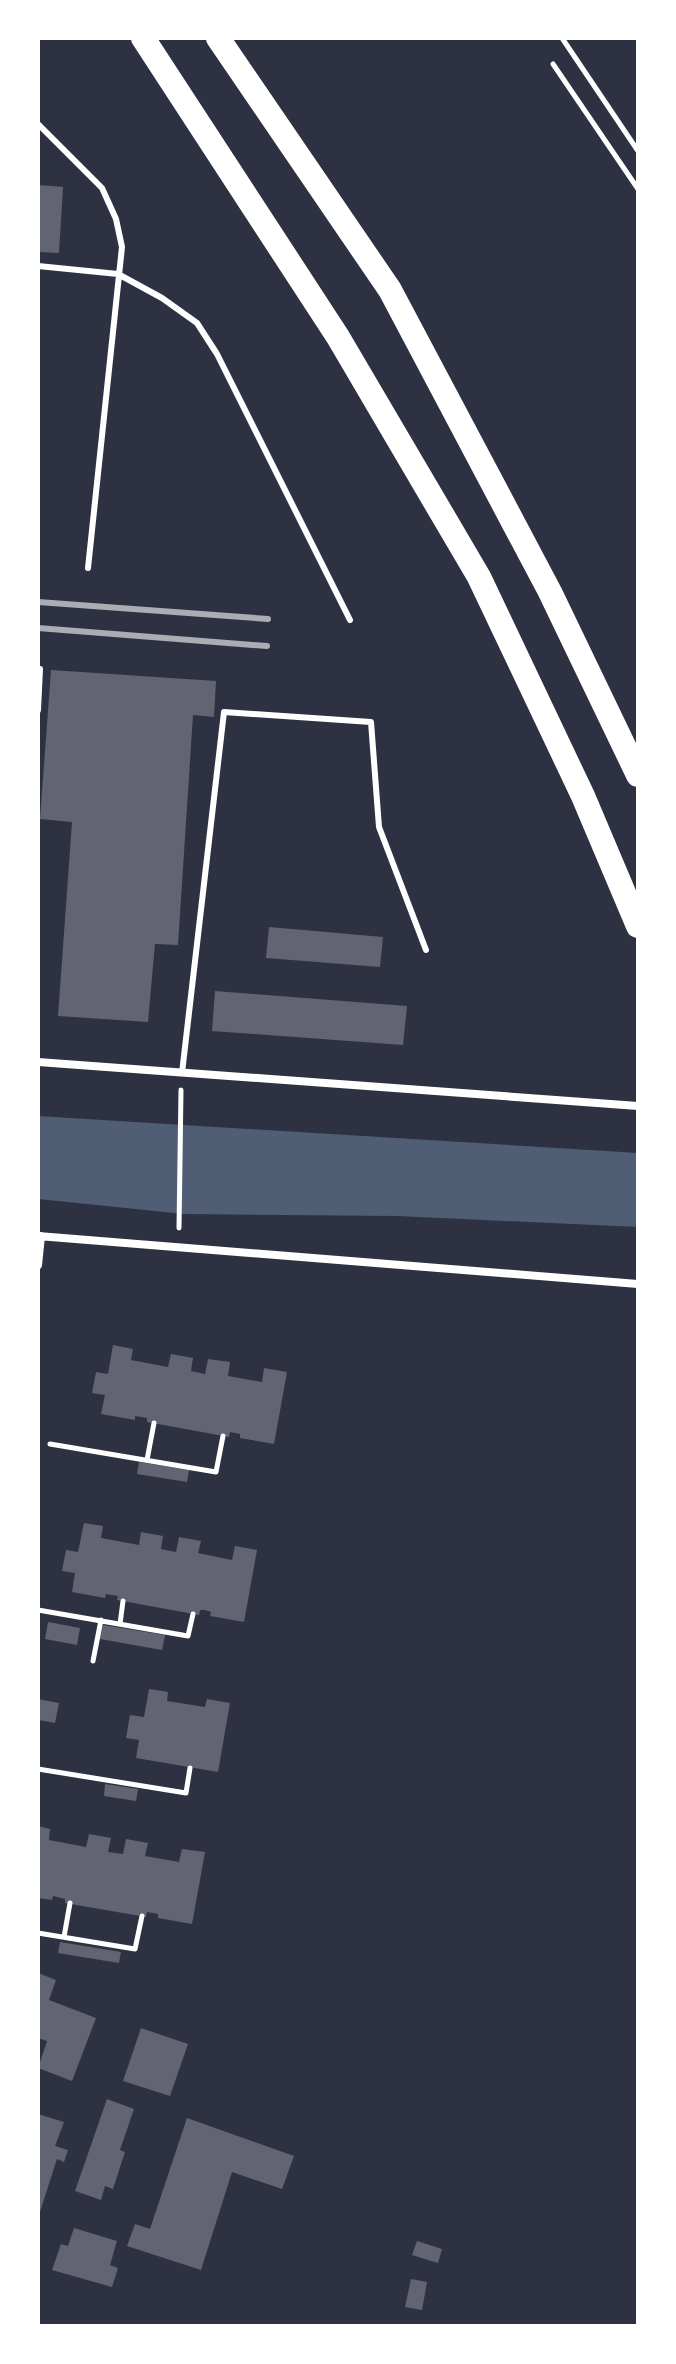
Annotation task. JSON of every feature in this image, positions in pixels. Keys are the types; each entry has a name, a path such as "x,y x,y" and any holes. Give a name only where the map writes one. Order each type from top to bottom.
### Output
{"highway":[{"path":"143,38 338,337 479,577 583,796 638,926"},
{"path":"218,38 390,290 550,592 638,775"}],"street":[{"path":"38,1062 638,1106"},
{"path":"38,1265 40,1236 638,1284"}],"lane":[{"path":"38,124 102,188 116,219 122,247 88,568"},
{"path":"38,266 118,274 162,298 197,323 217,354 350,620"},
{"path":"38,710 40,669"},
{"path":"182,1073 224,712 371,722 379,827 426,950"}],"path":[{"path":"562,38 638,151"},
{"path":"553,64 638,189"},
{"path":"179,1231 181,1113"},
{"path":"147,1460 154,1423"},
{"path":"50,1444 216,1472 223,1436"},
{"path":"120,1624 123,1601"},
{"path":"38,1610 188,1636 193,1614"},
{"path":"93,1661 101,1620"},
{"path":"38,1769 186,1793 190,1768"},
{"path":"64,1937 70,1903"},
{"path":"38,1933 135,1949 142,1916"}],"water":[{"path":"38,1116 638,1153 638,1227 397,1216 184,1214 38,1199"}],"building":[{"path":"38,185 63,187 59,253 38,252"},
{"path":"51,670 216,681 214,717 193,715 178,945 155,944 148,1022 58,1016 72,822 40,819"},
{"path":"269,927 383,937 380,967 266,958"},
{"path":"215,991 407,1006 403,1045 212,1031"},
{"path":"113,1345 133,1349 131,1360 168,1367 171,1354 193,1358 191,1371 205,1374 208,1359 230,1362 228,1376 262,1382 264,1368 287,1372 274,1444 240,1438 240,1434 230,1432 229,1437 147,1422 147,1418 135,1416 135,1420 101,1414 105,1395 92,1393 96,1372 108,1374"},
{"path":"139,1462 189,1470 187,1482 137,1474"},
{"path":"84,1523 103,1526 101,1538 139,1545 141,1532 163,1536 161,1549 176,1552 179,1537 201,1541 198,1553 232,1560 235,1546 257,1550 244,1622 210,1616 211,1612 205,1610 200,1610 199,1615 117,1600 118,1596 106,1594 105,1598 72,1592 75,1573 62,1571 66,1550 78,1552"},
{"path":"48,1622 80,1628 77,1645 45,1639"},
{"path":"103,1625 165,1635 162,1650 100,1639"},
{"path":"149,1689 168,1692 167,1701 205,1707 207,1699 230,1703 218,1772 136,1758 139,1740 126,1738 130,1715 144,1717"},
{"path":"38,1699 59,1703 55,1723 38,1720"},
{"path":"105,1784 138,1789 136,1801 104,1796"},
{"path":"38,1826 50,1829 49,1840 86,1847 89,1834 111,1838 108,1852 123,1854 126,1839 148,1843 145,1856 179,1862 182,1849 205,1852 192,1924 158,1918 158,1914 147,1912 146,1917 65,1903 65,1899 53,1896 52,1900 38,1898"},
{"path":"60,1942 121,1952 119,1963 58,1953"},
{"path":"38,1973 56,1980 49,2000 96,2018 72,2081 38,2068 47,2041 38,2038"},
{"path":"141,2028 188,2044 170,2096 123,2081"},
{"path":"107,2099 134,2109 120,2150 125,2152 113,2189 105,2186 101,2200 75,2191"},
{"path":"38,2114 64,2122 55,2146 68,2150 64,2162 57,2159 39,2215"},
{"path":"187,2118 294,2156 282,2189 232,2172 201,2270 127,2246 135,2224 150,2229"},
{"path":"74,2228 117,2241 110,2265 118,2268 112,2287 52,2270 61,2244 68,2246"},
{"path":"417,2241 442,2249 438,2263 412,2255"},
{"path":"411,2279 427,2282 422,2310 405,2307"}],"railway":[{"path":"38,602 268,619"},
{"path":"38,628 267,646"}]}
